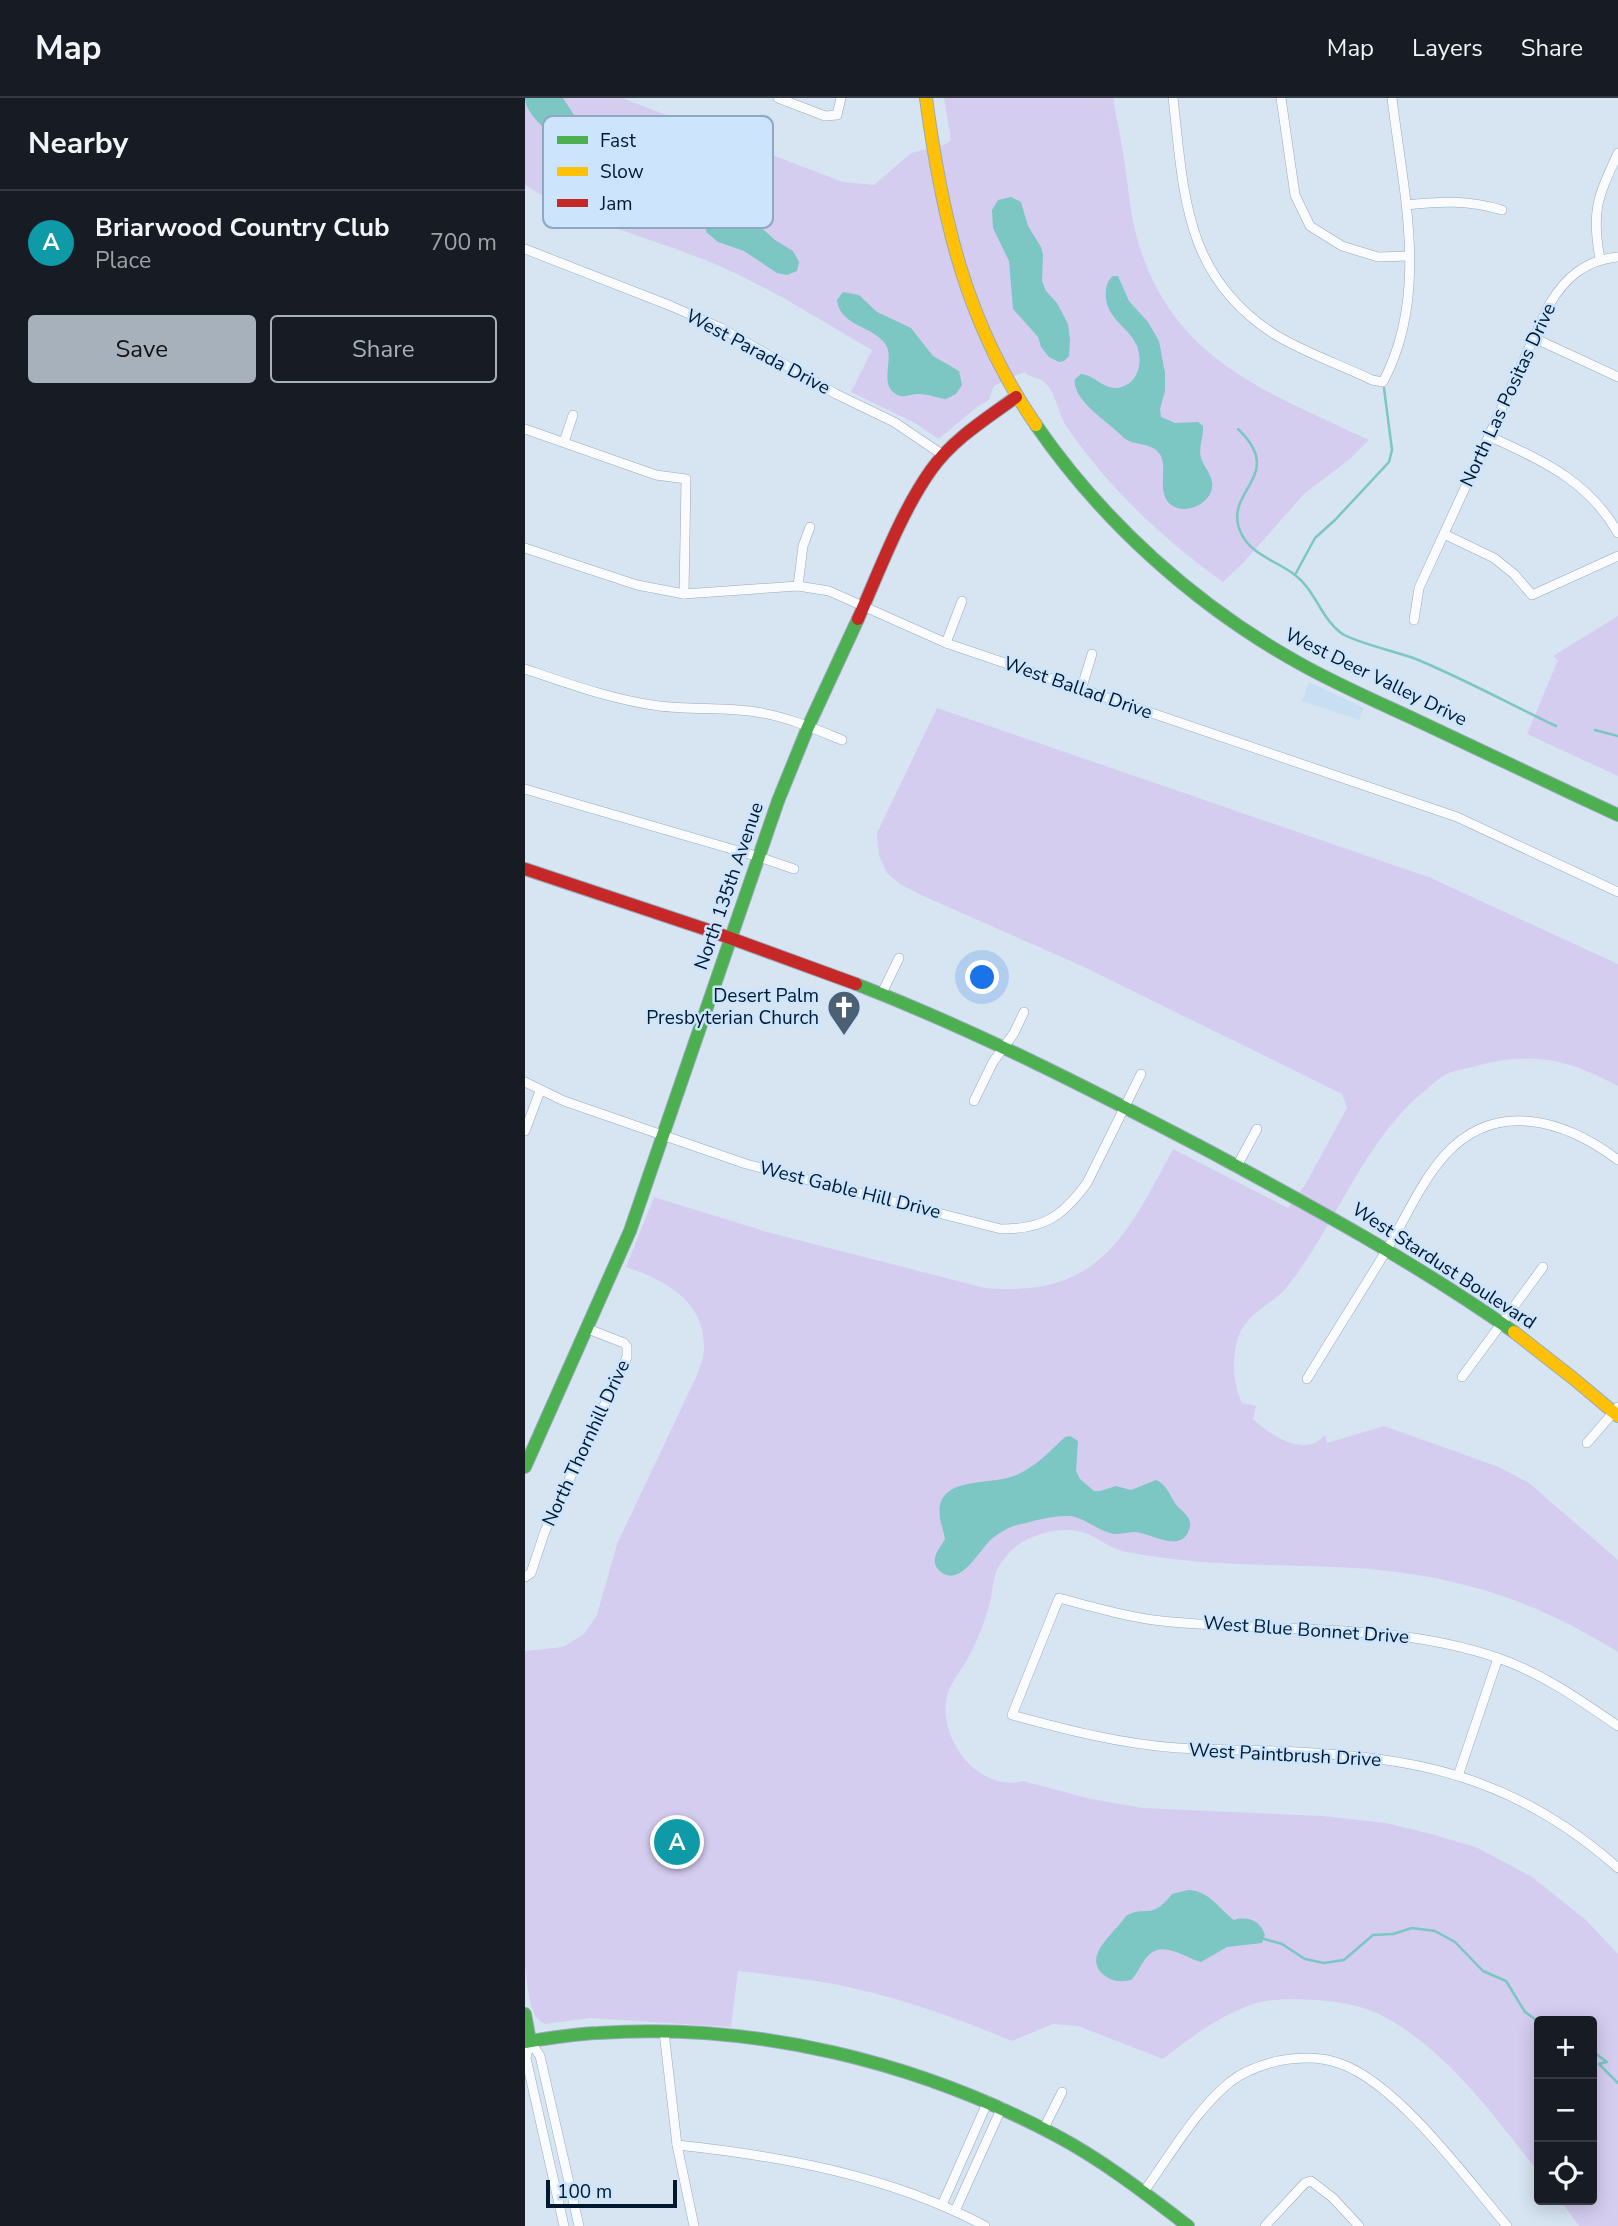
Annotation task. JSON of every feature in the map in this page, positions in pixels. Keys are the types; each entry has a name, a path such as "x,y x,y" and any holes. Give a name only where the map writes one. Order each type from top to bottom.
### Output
{"street":[{"path":"778,98 825,116 837,116 841,98"},
{"name":"West Deer Valley Drive","path":"926,98 944,209 961,272 988,340 1016,397 1062,464 1122,531 1168,573 1252,634 1316,673 1618,815"},
{"path":"1173,98 1188,215 1197,244 1209,269 1230,297 1276,335 1372,380 1383,382 1402,340 1410,299 1407,205 1392,98"},
{"path":"1281,98 1294,195 1310,226 1342,246 1378,257 1408,256"},
{"path":"1618,153 1599,197 1595,225 1600,259 1618,257"},
{"path":"1407,205 1448,201 1482,204 1502,211"},
{"name":"West Parada Drive","path":"525,249 721,328 836,394 894,422 943,455"},
{"name":"North Las Positas Drive","path":"1414,620 1419,588 1549,306 1571,275 1600,259"},
{"path":"1534,338 1618,377"},
{"name":"North 135th Avenue","path":"525,1467 630,1231 758,857 809,727 864,607 915,496 943,455 962,436 1016,397"},
{"path":"564,442 573,415"},
{"path":"525,429 656,475 686,479 684,594"},
{"path":"1489,436 1549,464 1576,483 1601,509 1618,533"},
{"path":"798,586 803,546 810,527"},
{"path":"1444,534 1494,558 1514,574 1532,595 1618,556"},
{"name":"West Ballad Drive","path":"525,548 637,585 684,594 798,586 829,591 946,643 1457,817 1618,892"},
{"path":"946,643 962,601"},
{"path":"1081,690 1092,654"},
{"path":"525,669 618,698 661,706 759,712 842,740"},
{"path":"525,789 794,869"},
{"name":"West Stardust Boulevard","path":"525,869 731,938 882,993 1005,1046 1307,1202 1388,1248 1502,1322 1617,1412"},
{"path":"882,993 899,958"},
{"path":"974,1101 993,1062 1014,1033 1024,1012"},
{"path":"1124,1107 1141,1074"},
{"name":"West Gable Hill Drive","path":"525,1082 540,1091 759,1167 1001,1229 1024,1229 1062,1213 1087,1183 1124,1107"},
{"path":"525,1131 540,1091"},
{"path":"1307,1379 1432,1173 1463,1139 1482,1130 1519,1121 1538,1121 1574,1132 1618,1160"},
{"path":"1237,1167 1257,1129"},
{"path":"1462,1377 1543,1267"},
{"name":"North Thornhill Drive","path":"525,1577 531,1573 545,1531 627,1357 624,1343 588,1329"},
{"path":"1587,1443 1617,1412"},
{"name":"West Blue Bonnet Drive","path":"1012,1715 1059,1598 1111,1612 1162,1621 1394,1634 1425,1639 1498,1658 1547,1680 1618,1726"},
{"path":"1458,1776 1498,1658"},
{"name":"West Paintbrush Drive","path":"1012,1715 1129,1743 1349,1756 1400,1762 1458,1776 1531,1806 1598,1851 1618,1868"},
{"path":"525,2014 528,2042 526,2058 565,2226"},
{"path":"528,2042 609,2032 695,2032 766,2039 879,2062 957,2088 1044,2128 1145,2190 1188,2226"},
{"path":"664,2032 677,2145 694,2226"},
{"path":"528,2042 540,2056 579,2226"},
{"path":"1145,2190 1206,2106 1232,2080 1260,2065 1302,2057 1341,2063 1369,2078 1419,2123 1507,2226"},
{"path":"1044,2128 1062,2092"},
{"path":"942,2205 988,2101"},
{"path":"955,2211 1002,2107"},
{"path":"677,2145 727,2150 837,2171 942,2205 985,2226"},
{"path":"961,2163 974,2169"},
{"path":"554,2178 567,2174"},
{"path":"1265,2226 1305,2183 1311,2181 1333,2198 1359,2226"}],"shaded area":[{"path":"525,98 622,98 669,116 543,116 543,196 525,185"},
{"path":"525,98 563,98 574,115 543,116 543,126"},
{"path":"944,98 1113,98 1136,235 1155,285 1176,318 1201,346 1261,388 1369,440 1350,459 1304,494 1223,582 1182,551 1108,480 1068,429 1052,392 1041,380 1024,372 994,386 989,400 937,438 915,423 851,392 872,350 776,294 693,255 617,228 773,228 773,155 843,182 874,185 911,153 946,144 951,140"},
{"path":"1011,197 1021,202 1028,226 1041,247 1042,281 1068,324 1069,356 1064,361 1059,362 1049,357 1041,347 1038,337 1013,309 1009,261 993,228 992,210 998,200"},
{"path":"706,228 761,228 793,251 799,262 797,271 787,275 777,273 744,251 718,242 706,232"},
{"path":"1113,276 1118,276 1129,301 1148,322 1159,341 1165,373 1161,417 1175,423 1198,422 1203,426 1200,454 1212,480 1212,488 1205,500 1192,508 1177,508 1166,499 1163,462 1158,452 1124,438 1085,403 1075,387 1075,379 1081,374 1116,388 1129,383 1137,373 1140,360 1137,346 1112,314 1106,300 1107,284"},
{"path":"843,292 859,295 877,312 911,328 933,356 959,371 962,385 956,394 946,399 922,394 903,396 893,392 887,381 887,347 877,336 843,315 837,300"},
{"path":"1618,616 1618,776 1527,734 1558,660 1553,656"},
{"path":"1309,682 1364,708 1359,720 1302,701"},
{"path":"937,708 1431,878 1618,964 1618,1086 1582,1069 1549,1060 1533,1059 1496,1061 1449,1073 1441,1078 1405,1109 1386,1132 1287,1287 1248,1320 1236,1343 1234,1360 1235,1378 1242,1403 1256,1406 1253,1419 1288,1442 1308,1445 1325,1435 1327,1443 1384,1426 1499,1467 1529,1483 1618,1560 1618,1652 1559,1619 1529,1606 1436,1578 1369,1569 1157,1557 1121,1550 1088,1534 1064,1530 1040,1534 1026,1540 1002,1561 995,1574 990,1602 979,1634 947,1696 946,1718 957,1748 978,1772 992,1779 1023,1781 1091,1799 1143,1808 1323,1816 1386,1823 1478,1848 1532,1877 1586,1920 1618,1954 1618,2226 1579,2226 1564,2205 1597,2205 1597,2016 1534,2016 1534,2167 1469,2086 1428,2047 1383,2016 1342,2003 1290,1999 1256,2003 1214,2023 1163,2059 1078,2026 1053,2024 1012,2041 947,2016 857,1989 738,1971 731,2027 591,2018 545,2024 535,2014 529,1998 525,1965 525,1651 563,1647 584,1634 597,1615 617,1544 697,1375 703,1355 703,1332 690,1305 668,1286 626,1267 654,1197 767,1232 985,1288 1024,1289 1056,1283 1082,1272 1104,1255 1140,1209 1173,1149 1288,1208 1305,1185 1347,1108 1342,1094 1082,966 900,884 887,873 879,856 877,833"},
{"path":"1070,1436 1078,1441 1076,1471 1080,1479 1094,1491 1116,1486 1131,1490 1156,1480 1164,1485 1188,1518 1190,1526 1185,1537 1173,1541 1136,1532 1115,1534 1076,1517 1057,1516 1017,1525 1002,1532 956,1575 949,1576 939,1570 935,1560 945,1539 940,1504 945,1495 954,1488 1014,1476 1029,1468 1065,1437"},
{"path":"1188,1890 1202,1893 1234,1920 1249,1919 1257,1923 1265,1935 1262,1943 1227,1947 1201,1962 1171,1950 1156,1950 1144,1961 1131,1980 1117,1981 1104,1975 1098,1968 1098,1952 1126,1916 1158,1908 1172,1894"}],"waterway":[{"path":"1296,573 1315,538 1389,462 1392,450 1384,388"},
{"path":"1238,429 1252,445 1257,459 1256,472 1239,505 1237,518 1241,533 1251,547 1302,581 1334,627 1357,640 1434,667 1556,726"},
{"path":"1595,730 1618,736"},
{"path":"1264,1939 1282,1944 1305,1959 1324,1963 1344,1960 1373,1935 1393,1934 1412,1928 1435,1931 1455,1942 1483,1971 1506,1981 1525,2012 1534,2018"},
{"path":"1597,2055 1607,2062 1599,2064 1618,2083"}],"traffic: fast":[{"path":"1036,425 1090,495 1153,558 1222,614 1259,639 1339,684 1618,815"},
{"path":"525,1467 630,1231 778,801 808,727 858,619"},
{"path":"856,984 989,1041 1205,1149 1401,1259 1514,1332"},
{"path":"525,2014 530,2041"},
{"path":"525,2042 598,2033 657,2031 717,2034 776,2041 892,2068 949,2087 1057,2136 1108,2167 1188,2226"}],"traffic: slow":[{"path":"926,98 940,186 961,269 992,348 1036,425"},
{"path":"1514,1332 1618,1416"}],"traffic: jam":[{"path":"858,619 900,523 931,470 960,439 1016,397"},
{"path":"525,869 708,930 856,984"}],"place":[{"name":"Desert Palm Presbyterian Church","path":"844,1037"},
{"name":"Briarwood Country Club","path":"677,1842"}]}
